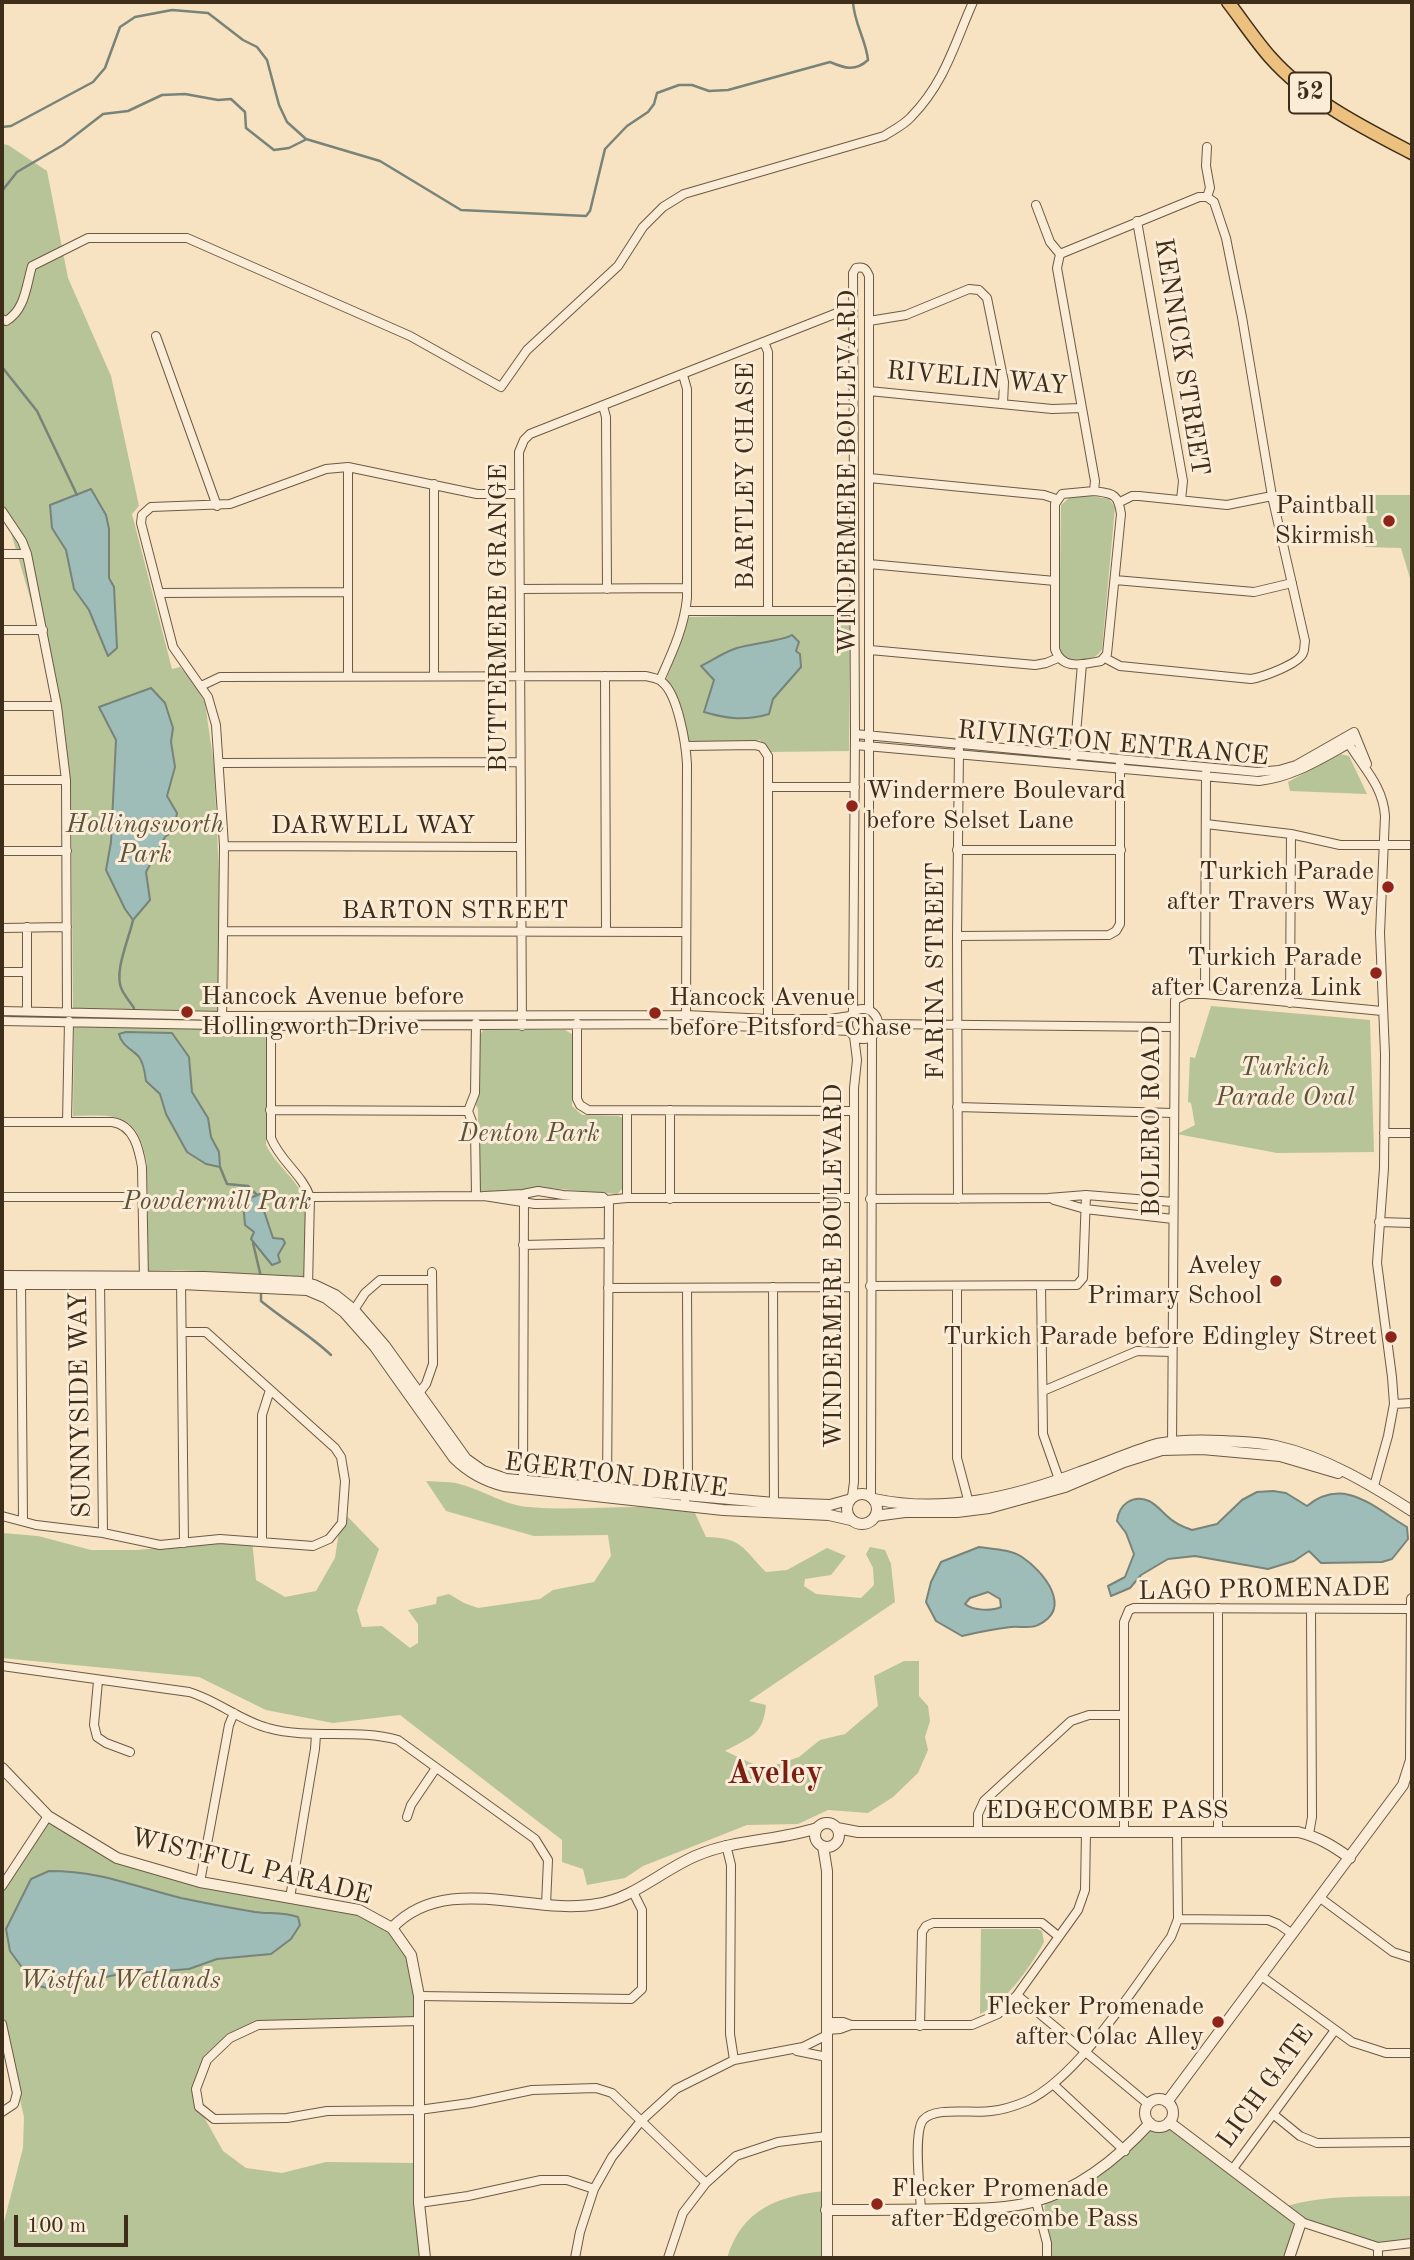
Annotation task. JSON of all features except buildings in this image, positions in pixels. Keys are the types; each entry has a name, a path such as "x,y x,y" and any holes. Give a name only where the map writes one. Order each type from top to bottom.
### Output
{"main road":[{"name":"52","path":"1228,2 1270,58 1299,84 1350,121 1412,153"}],"street":[{"path":"2,319 6,321 15,316 22,302 32,266 88,238 187,238 410,336 501,387 527,350 618,266 643,227 663,207 684,194 884,136 910,118 947,68 973,2"},
{"path":"1207,147 1206,166 1210,188 1207,197"},
{"path":"1060,254 1199,197 1207,197 1214,202 1226,238 1272,496 1305,641 1303,653 1298,659 1264,677 1251,679 1120,666 1105,658"},
{"path":"1036,205 1050,242 1060,254"},
{"name":"KENNICK STREET","path":"1137,221 1183,481 1181,500"},
{"path":"1060,254 1057,268 1095,481 1094,491"},
{"name":"WINDERMERE BOULEVARD","path":"852,1014 855,787 853,273 856,268 861,267 866,269 869,276 869,1010"},
{"path":"869,321 906,315 969,289 979,290 987,298 1004,382 1003,404"},
{"name":"BUTTERMERE GRANGE","path":"522,1021 519,452 524,440 530,434 836,313 853,311"},
{"path":"156,336 216,506"},
{"name":"BARTLEY CHASE","path":"764,342 768,352 768,611"},
{"path":"660,680 678,640 687,588 687,389 683,375"},
{"name":"RIVELIN WAY","path":"869,391 1052,409 1082,408"},
{"path":"603,406 606,417 607,589"},
{"path":"348,467 348,676"},
{"path":"223,1020 224,846 216,725 208,697 173,647 141,523 142,515 148,508 230,504 326,469 348,467 477,494 519,494"},
{"path":"869,478 1044,495 1056,499"},
{"path":"434,484 434,676"},
{"path":"1094,491 1111,494 1119,502 1121,514 1108,649 1101,661 1067,664 1058,658 1055,649 1056,499 1070,492 1094,491"},
{"path":"1119,502 1139,496 1227,505 1272,496"},
{"path":"2,511 22,541 27,554 57,706 66,780 67,1011"},
{"path":"2,554 27,554"},
{"path":"869,564 1055,581"},
{"path":"1115,580 1254,592 1292,583"},
{"path":"520,589 687,588"},
{"path":"159,593 348,592"},
{"path":"685,611 853,611"},
{"path":"2,630 43,629"},
{"path":"870,650 1035,665 1058,658"},
{"path":"1074,759 1082,664"},
{"path":"201,686 220,677 520,675 646,676 660,680 666,686 674,704 686,746 686,1020"},
{"path":"605,676 606,932"},
{"path":"2,706 57,706"},
{"name":"RIVINGTON ENTRANCE","path":"855,734 959,748 1206,772 1259,781 1294,774 1356,735 1368,771"},
{"path":"1347,740 1368,771 1384,805 1380,933 1385,1054 1384,1133 1377,1263 1394,1404 1374,1486"},
{"path":"686,746 754,745 762,747 768,756 768,1024"},
{"name":"RIVINGTON ENTRANCE","path":"855,745 959,748"},
{"name":"FARINA STREET","path":"958,1199 959,748"},
{"path":"219,763 520,762"},
{"path":"957,936 1109,935 1116,931 1120,924 1120,763"},
{"path":"1206,772 1205,994 1382,1011"},
{"path":"2,780 66,780"},
{"path":"768,787 855,787"},
{"path":"1206,824 1292,834 1340,845 1412,845"},
{"path":"1290,1003 1292,834"},
{"name":"DARWELL WAY","path":"224,846 521,848"},
{"path":"957,850 1121,850"},
{"path":"2,851 67,851"},
{"path":"2,928 67,928"},
{"path":"27,928 27,1011"},
{"name":"BARTON STREET","path":"223,931 686,932"},
{"path":"2,972 27,972"},
{"name":"BOLERO ROAD","path":"1172,1445 1174,1003 1183,995 1205,994"},
{"path":"2,1021 686,1020 823,1028 852,1033 863,1039 872,1035 877,1024 875,1016 869,1010 858,1010 830,1019 768,1024"},
{"path":"2,1011 67,1011 223,1020"},
{"path":"852,1014 848,1024 852,1033"},
{"path":"67,1122 69,1021"},
{"path":"271,1021 271,1138 274,1147 305,1185 310,1197 308,1287"},
{"path":"476,1021 475,1093 468,1111 475,1130 480,1196"},
{"path":"577,1021 578,1099 580,1105 588,1110 853,1111"},
{"path":"877,1024 1174,1027"},
{"name":"WINDERMERE BOULEVARD","path":"850,1499 854,1482 853,1111 857,1059 852,1033"},
{"name":"WINDERMERE BOULEVARD","path":"872,1035 872,1498"},
{"path":"957,1107 1173,1113"},
{"path":"270,1110 468,1111"},
{"path":"670,1110 670,1199"},
{"path":"627,1198 628,1111"},
{"path":"2,1122 112,1122 121,1123 127,1128 140,1153 144,1279"},
{"path":"1384,1133 1412,1133"},
{"path":"524,1198 538,1191 603,1197 607,1200"},
{"path":"870,1199 1048,1198 1086,1195 1173,1202"},
{"path":"870,1286 1077,1285 1083,1278 1086,1195"},
{"path":"310,1197 480,1196 524,1198 567,1205 627,1198 854,1198"},
{"path":"2,1197 142,1197"},
{"path":"523,1481 524,1198"},
{"path":"1048,1198 1085,1209 1173,1219"},
{"path":"606,1493 609,1244 607,1200"},
{"path":"1379,1222 1412,1223"},
{"path":"523,1245 609,1244"},
{"name":"EGERTON DRIVE","path":"2,1276 21,1280"},
{"path":"354,1310 365,1293 380,1280 432,1276 433,1364 426,1384 419,1393"},
{"name":"EGERTON DRIVE","path":"2,1283 21,1280 144,1279 308,1287 335,1295 354,1310 385,1346 466,1459 483,1471 506,1479 606,1493"},
{"path":"21,1280 23,1521"},
{"name":"SUNNYSIDE WAY","path":"101,1281 103,1533"},
{"path":"181,1281 184,1543"},
{"path":"957,1286 957,1458 969,1506"},
{"path":"1041,1286 1043,1434 1061,1484"},
{"name":"EGERTON DRIVE","path":"308,1287 344,1311 375,1347 454,1458 468,1472 488,1482 504,1486 774,1508 850,1520"},
{"path":"685,1501 688,1483 687,1287"},
{"path":"774,1287 774,1508"},
{"path":"608,1288 854,1287"},
{"path":"2,1516 160,1545 220,1539 313,1546 329,1539 342,1524 346,1493 341,1457 335,1448 206,1332 182,1332"},
{"path":"1043,1391 1137,1351 1172,1352"},
{"path":"262,1542 262,1415 270,1390"},
{"path":"1394,1404 1412,1403"},
{"path":"969,1506 875,1516 864,1524 850,1520 846,1510 850,1499 859,1493 900,1505 969,1506 989,1508 1061,1484 1130,1452 1172,1445 1275,1446 1325,1461 1374,1486 1412,1511"},
{"path":"872,1498 877,1507 875,1516"},
{"name":"EGERTON DRIVE","path":"774,1508 830,1504 850,1499"},
{"path":"1167,2102 1403,1786 1411,1760 1412,1599"},
{"path":"1218,1608 1218,1832"},
{"path":"1309,1835 1311,1609"},
{"name":"LAGO PROMENADE","path":"1124,1832 1124,1622 1129,1610 1411,1609"},
{"path":"2,1666 189,1692 208,1698 267,1728 316,1735 378,1734 398,1740 535,1839 548,1860 547,1905"},
{"path":"98,1681 94,1724 97,1737 106,1744 130,1752"},
{"path":"200,1882 229,1725 234,1713"},
{"path":"978,1832 978,1814 984,1801 1071,1721 1089,1716 1124,1716"},
{"path":"290,1898 316,1749 316,1735"},
{"name":"WISTFUL PARADE","path":"2,1768 48,1816 117,1858 200,1882 359,1910 392,1928 411,1955 419,1996 419,2203 425,2258"},
{"path":"407,1817 411,1805 436,1768"},
{"path":"2,1886 48,1816"},
{"path":"792,1836 827,1823 830,1840 827,1871 827,2258"},
{"path":"817,1828 830,1840"},
{"name":"EDGECOMBE PASS","path":"830,1840 858,1832 1298,1832 1326,1842 1350,1858"},
{"path":"575,2258 594,2189 612,2157 641,2121 676,2090 734,2060 814,2043 827,2029 843,2022 851,2025 972,2025 998,2014 1017,1994 1078,1910 1085,1890 1086,1832"},
{"path":"921,2210 918,2130 924,2118 935,2112 989,2112 1006,2108 1026,2101 1054,2085 1086,2050 1171,1937 1178,1919 1177,1832"},
{"path":"392,1928 405,1915 436,1902 481,1897 547,1905 597,1905 633,1892 698,1855 726,1845 792,1836 830,1840"},
{"path":"726,1845 731,1866 730,2034 734,2060"},
{"path":"419,1996 631,1999 642,1989 642,1910 633,1892"},
{"path":"1319,1897 1393,1952 1412,1958"},
{"path":"1178,1919 1268,1920 1291,1933"},
{"path":"920,2026 922,1932 926,1926 933,1923 1042,1923 1058,1937"},
{"path":"1260,1975 1352,2042 1386,2053 1412,2053"},
{"path":"1017,1994 1148,2104"},
{"path":"419,2021 258,2025 230,2038 207,2060 196,2089 199,2107 214,2119 287,2118 327,2111 419,2110 532,2090 596,2088 612,2093 706,2183"},
{"path":"2,2024 17,2093 15,2104 2,2112"},
{"name":"LICH GATE","path":"1232,2170 1335,2029"},
{"path":"791,2050 827,2057"},
{"path":"1054,2085 1125,2151"},
{"path":"1160,2099 1167,2102 1173,2114 1169,2122 1161,2126 1150,2123 1146,2116 1148,2104 1160,2099"},
{"path":"1273,2114 1300,2136 1317,2143 1412,2142"},
{"path":"1169,2122 1301,2222 1378,2247 1412,2243"},
{"path":"826,2210 998,2208 1037,2201 1076,2184 1104,2167 1125,2151 1150,2123"},
{"path":"668,2258 683,2213 706,2183 736,2157 778,2142 827,2136"},
{"path":"419,2203 468,2196 541,2180 567,2180 594,2189"},
{"path":"1037,2201 1047,2243 1047,2258"},
{"path":"1289,2258 1301,2222"},
{"path":"1378,2247 1378,2258"}],"green space":[{"name":"Hollingsworth Park","path":"2,144 8,145 47,171 68,278 111,376 139,506 132,514 172,669 180,667 193,681 205,703 214,765 219,874 219,1011 73,1008 71,790 60,700 2,502"},
{"name":"Paintball Skirmish","path":"1368,495 1412,495 1412,585 1401,548 1365,547"},
{"path":"1091,496 1109,499 1115,507 1102,649 1096,656 1069,660 1061,653 1059,643 1061,505 1069,498"},
{"path":"844,614 850,621 849,751 770,752 760,740 688,743 676,698 666,680 689,617"},
{"path":"1340,754 1349,756 1367,794 1290,791 1288,782"},
{"name":"Turkich Parade Oval","path":"1211,1006 1370,1020 1374,1152 1277,1153 1177,1134 1195,1125 1191,1103 1188,1102 1190,1057 1195,1058"},
{"name":"Powdermill Park","path":"74,1026 267,1030 266,1145 302,1194 306,1222 305,1277 180,1270 148,1271 147,1163 143,1146 138,1134 123,1120 102,1116 73,1116"},
{"name":"Denton Park","path":"483,1030 565,1030 572,1034 572,1106 582,1115 618,1116 623,1118 625,1125 625,1186 617,1194 536,1187 478,1193 476,1105 479,1037"},
{"path":"426,1481 459,1484 512,1504 529,1507 653,1507 694,1511 706,1537 735,1542 766,1572 787,1570 827,1548 846,1556 831,1575 805,1579 804,1586 816,1594 861,1598 874,1585 873,1568 866,1554 870,1547 885,1550 891,1564 895,1602 749,1701 766,1705 762,1723 754,1734 725,1751 764,1769 799,1757 820,1740 845,1734 878,1706 874,1676 904,1661 919,1661 919,1696 928,1706 930,1721 925,1737 928,1750 918,1773 893,1797 868,1813 828,1810 798,1824 747,1825 643,1866 625,1878 587,1885 583,1869 562,1862 562,1840 400,1715 333,1723 266,1710 199,1677 2,1658 2,1533 38,1536 91,1550 137,1550 252,1540 256,1580 285,1597 316,1591 335,1558 342,1511 379,1549 357,1610 362,1627 382,1626 410,1648 418,1643 418,1624 408,1610 436,1604 437,1597 449,1594 478,1608 540,1599 553,1590 594,1582 611,1556 608,1535 534,1536 446,1511"},
{"name":"Wistful Wetlands","path":"48,1816 119,1859 200,1882 360,1910 390,1930 412,1955 419,2021 257,2024 230,2037 207,2059 196,2089 199,2108 223,2151 246,2168 282,2173 326,2162 418,2163 420,2258 3,2258 4,2222 23,2148 24,2117 2,2023 2,1886"},
{"path":"981,1929 1037,1929 1042,1931 1044,1942 1025,1973 1008,1993 980,2014"},
{"path":"1168,2127 1295,2220 1284,2258 1052,2258 1045,2213 1046,2201 1089,2182 1128,2152 1148,2131"},
{"path":"825,2191 825,2258 727,2258 742,2228 764,2208 777,2201"},
{"path":"1412,2196 1412,2243 1378,2243 1354,2238 1317,2225 1284,2207 1331,2198"}],"water":[{"path":"91,489 106,515 109,529 109,578 114,587 117,648 108,656 89,610 74,589 66,550 52,528 50,505"},
{"path":"792,635 799,642 796,651 800,654 801,667 773,699 769,714 736,718 704,712 714,680 701,666 737,648"},
{"path":"151,688 165,703 173,728 171,742 175,767 167,796 177,813 174,830 165,837 146,872 150,900 133,920 106,870 111,842 116,740 99,707"},
{"path":"172,1033 189,1057 192,1092 208,1118 211,1137 219,1152 220,1167 206,1164 187,1152 166,1114 160,1094 146,1081 141,1060 120,1038 119,1034"},
{"path":"267,1191 264,1211 273,1238 283,1239 285,1243 278,1255 280,1262 272,1265 251,1239 254,1232 245,1225 243,1201"},
{"path":"1257,1492 1286,1493 1307,1506 1321,1497 1333,1494 1358,1498 1407,1527 1408,1539 1392,1559 1382,1562 1321,1563 1309,1551 1294,1561 1268,1569 1195,1556 1168,1559 1141,1575 1130,1588 1111,1596 1108,1586 1125,1577 1134,1554 1126,1533 1117,1521 1118,1515 1128,1502 1138,1499 1149,1501 1173,1521 1192,1530 1217,1524 1242,1500"},
{"path":"979,1547 1017,1554 1046,1580 1054,1600 1054,1609 1049,1618 1035,1626 962,1636 936,1621 926,1602 931,1582 941,1562","holes":["988,1592 1000,1599 1001,1607 993,1609 978,1609 965,1604 970,1598"]},
{"path":"49,1871 101,1876 190,1900 255,1912 292,1915 298,1917 300,1925 291,1939 271,1954 217,1959 189,1969 115,1975 51,1989 35,1985 10,1951 6,1929 31,1879"}],"waterway":[{"path":"2,127 11,126 93,82 105,68 120,27 135,17 172,10 208,13 243,40 257,47 267,60 279,105 287,122 306,139 380,161 461,210 586,216 590,211 605,149 627,126 648,112 657,93 679,85 692,85 709,91 728,90 830,62 849,68 868,60 853,2"},
{"path":"2,191 17,172 63,145 103,114 128,111 162,95 185,94 218,100 231,99 245,112 246,128 274,150 289,148 305,140"},
{"path":"2,367 37,411 77,495"},
{"path":"133,920 119,975 122,990 134,1008"},
{"path":"220,1167 227,1184 248,1186 257,1195"},
{"path":"253,1243 261,1277"},
{"path":"261,1291 261,1301 331,1355"}],"place":[{"name":"Paintball Skirmish","path":"1389,521"},
{"name":"Windermere Boulevard before Selset Lane","path":"852,806"},
{"name":"Turkich Parade after Travers Way","path":"1388,887"},
{"name":"Turkich Parade after Carenza Link","path":"1376,973"},
{"name":"Hancock Avenue before Hollingworth Drive","path":"187,1012"},
{"name":"Hancock Avenue before Pitsford Chase","path":"655,1013"},
{"name":"Aveley Primary School","path":"1276,1281"},
{"name":"Turkich Parade before Edingley Street","path":"1391,1337"},
{"name":"Flecker Promenade after Colac Alley","path":"1218,2022"},
{"name":"Flecker Promenade after Edgecombe Pass","path":"877,2204"}],"district":[{"name":"Aveley","path":"775,1774"}]}
